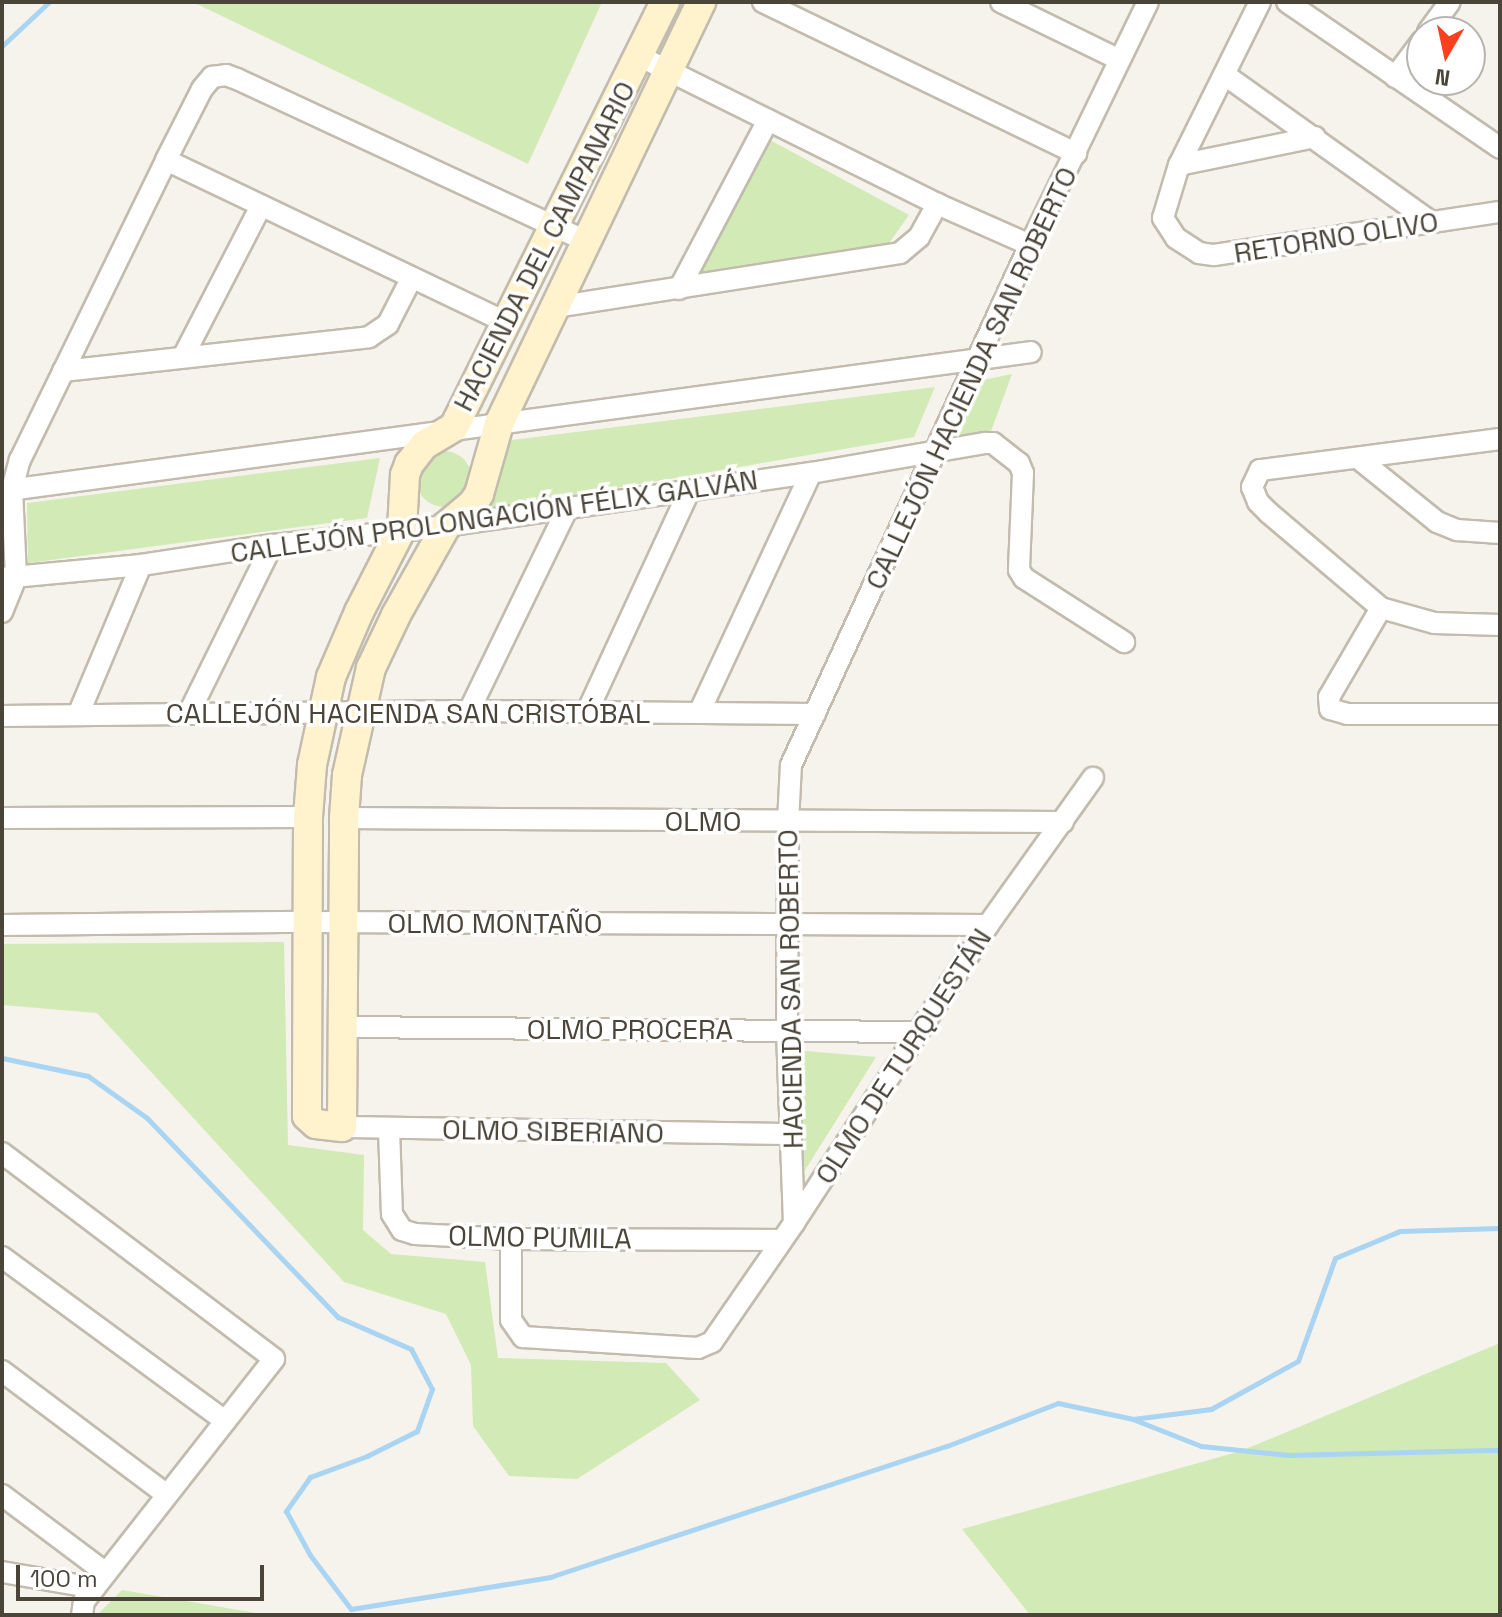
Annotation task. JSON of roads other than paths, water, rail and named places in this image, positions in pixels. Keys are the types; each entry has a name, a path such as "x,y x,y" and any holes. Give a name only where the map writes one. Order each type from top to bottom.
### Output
{"street":[{"name":"HACIENDA DEL CAMPANARIO","path":"665,2 454,427 424,445 409,464 405,475 402,528 336,661 321,712 308,817 306,922 307,1116 329,1125 342,1027 347,775 360,712 377,655 446,526 479,494 499,424 701,2"},
{"path":"763,2 1076,153"},
{"path":"1001,2 1120,60"},
{"name":"CALLEJÓN HACIENDA SAN ROBERTO","path":"794,756 1030,245 1148,2"},
{"path":"1179,165 1260,2"},
{"path":"1287,2 1500,148"},
{"path":"639,56 937,204 1030,245"},
{"path":"1395,77 1406,62"},
{"path":"2,612 9,577 7,490 166,160 202,89 212,77 226,75 586,241"},
{"path":"1225,75 1431,222"},
{"path":"679,289 768,120"},
{"path":"1179,165 1315,137"},
{"path":"166,160 508,323"},
{"name":"RETORNO OLIVO","path":"1179,165 1163,218 1176,238 1199,253 1214,255 1500,212"},
{"path":"555,307 900,253 919,237 937,204"},
{"path":"184,355 261,206"},
{"path":"63,371 184,355 369,337 388,324 411,279"},
{"path":"7,490 454,427 499,424 1031,352"},
{"path":"1500,439 1260,470 1252,487 1258,502 1269,513 1381,608 1434,623 1500,625"},
{"name":"CALLEJÓN PROLONGACIÓN FÉLIX GALVÁN","path":"9,577 141,565 402,528 446,526 993,443 1019,463 1023,473 1019,570 1024,578 1124,642"},
{"path":"1359,459 1437,522 1457,530 1500,533"},
{"path":"699,713 811,473"},
{"path":"587,712 689,491"},
{"path":"469,711 567,509"},
{"path":"189,713 272,545"},
{"path":"78,715 141,565"},
{"path":"1381,608 1329,697 1328,706 1336,711 1500,714"},
{"name":"CALLEJÓN HACIENDA SAN CRISTÓBAL","path":"2,716 469,711 815,714"},
{"name":"HACIENDA SAN ROBERTO","path":"788,1232 791,1134 787,1031 788,822 794,756"},
{"name":"OLMO DE TURQUESTÁN","path":"511,1239 511,1320 523,1337 698,1348 716,1337 988,925 1093,778"},
{"path":"2,818 308,817"},
{"name":"OLMO","path":"344,818 1063,822"},
{"name":"OLMO MONTAÑO","path":"2,925 306,922 988,925"},
{"name":"OLMO PROCERA","path":"342,1027 917,1032"},
{"name":"OLMO SIBERIANO","path":"329,1125 389,1129 791,1134"},
{"name":"OLMO PUMILA","path":"389,1129 392,1214 402,1230 415,1234 511,1239 788,1232"},
{"path":"2,1153 274,1359 84,1601 82,1615"},
{"path":"2,1257 225,1421"},
{"path":"2,1371 167,1495"},
{"path":"2,1495 100,1580"},
{"path":"2,1572 100,1580"}],"waterway":[{"path":"2,46 49,2"},
{"path":"2,1058 88,1076 147,1118 338,1317 411,1349 432,1389 417,1431 367,1456 310,1477 286,1511 310,1555 351,1609 550,1577 947,1446 1058,1403 1133,1419 1211,1409 1298,1361 1335,1258 1400,1231 1500,1228"},
{"path":"1135,1420 1201,1446 1289,1455 1500,1450"}]}
